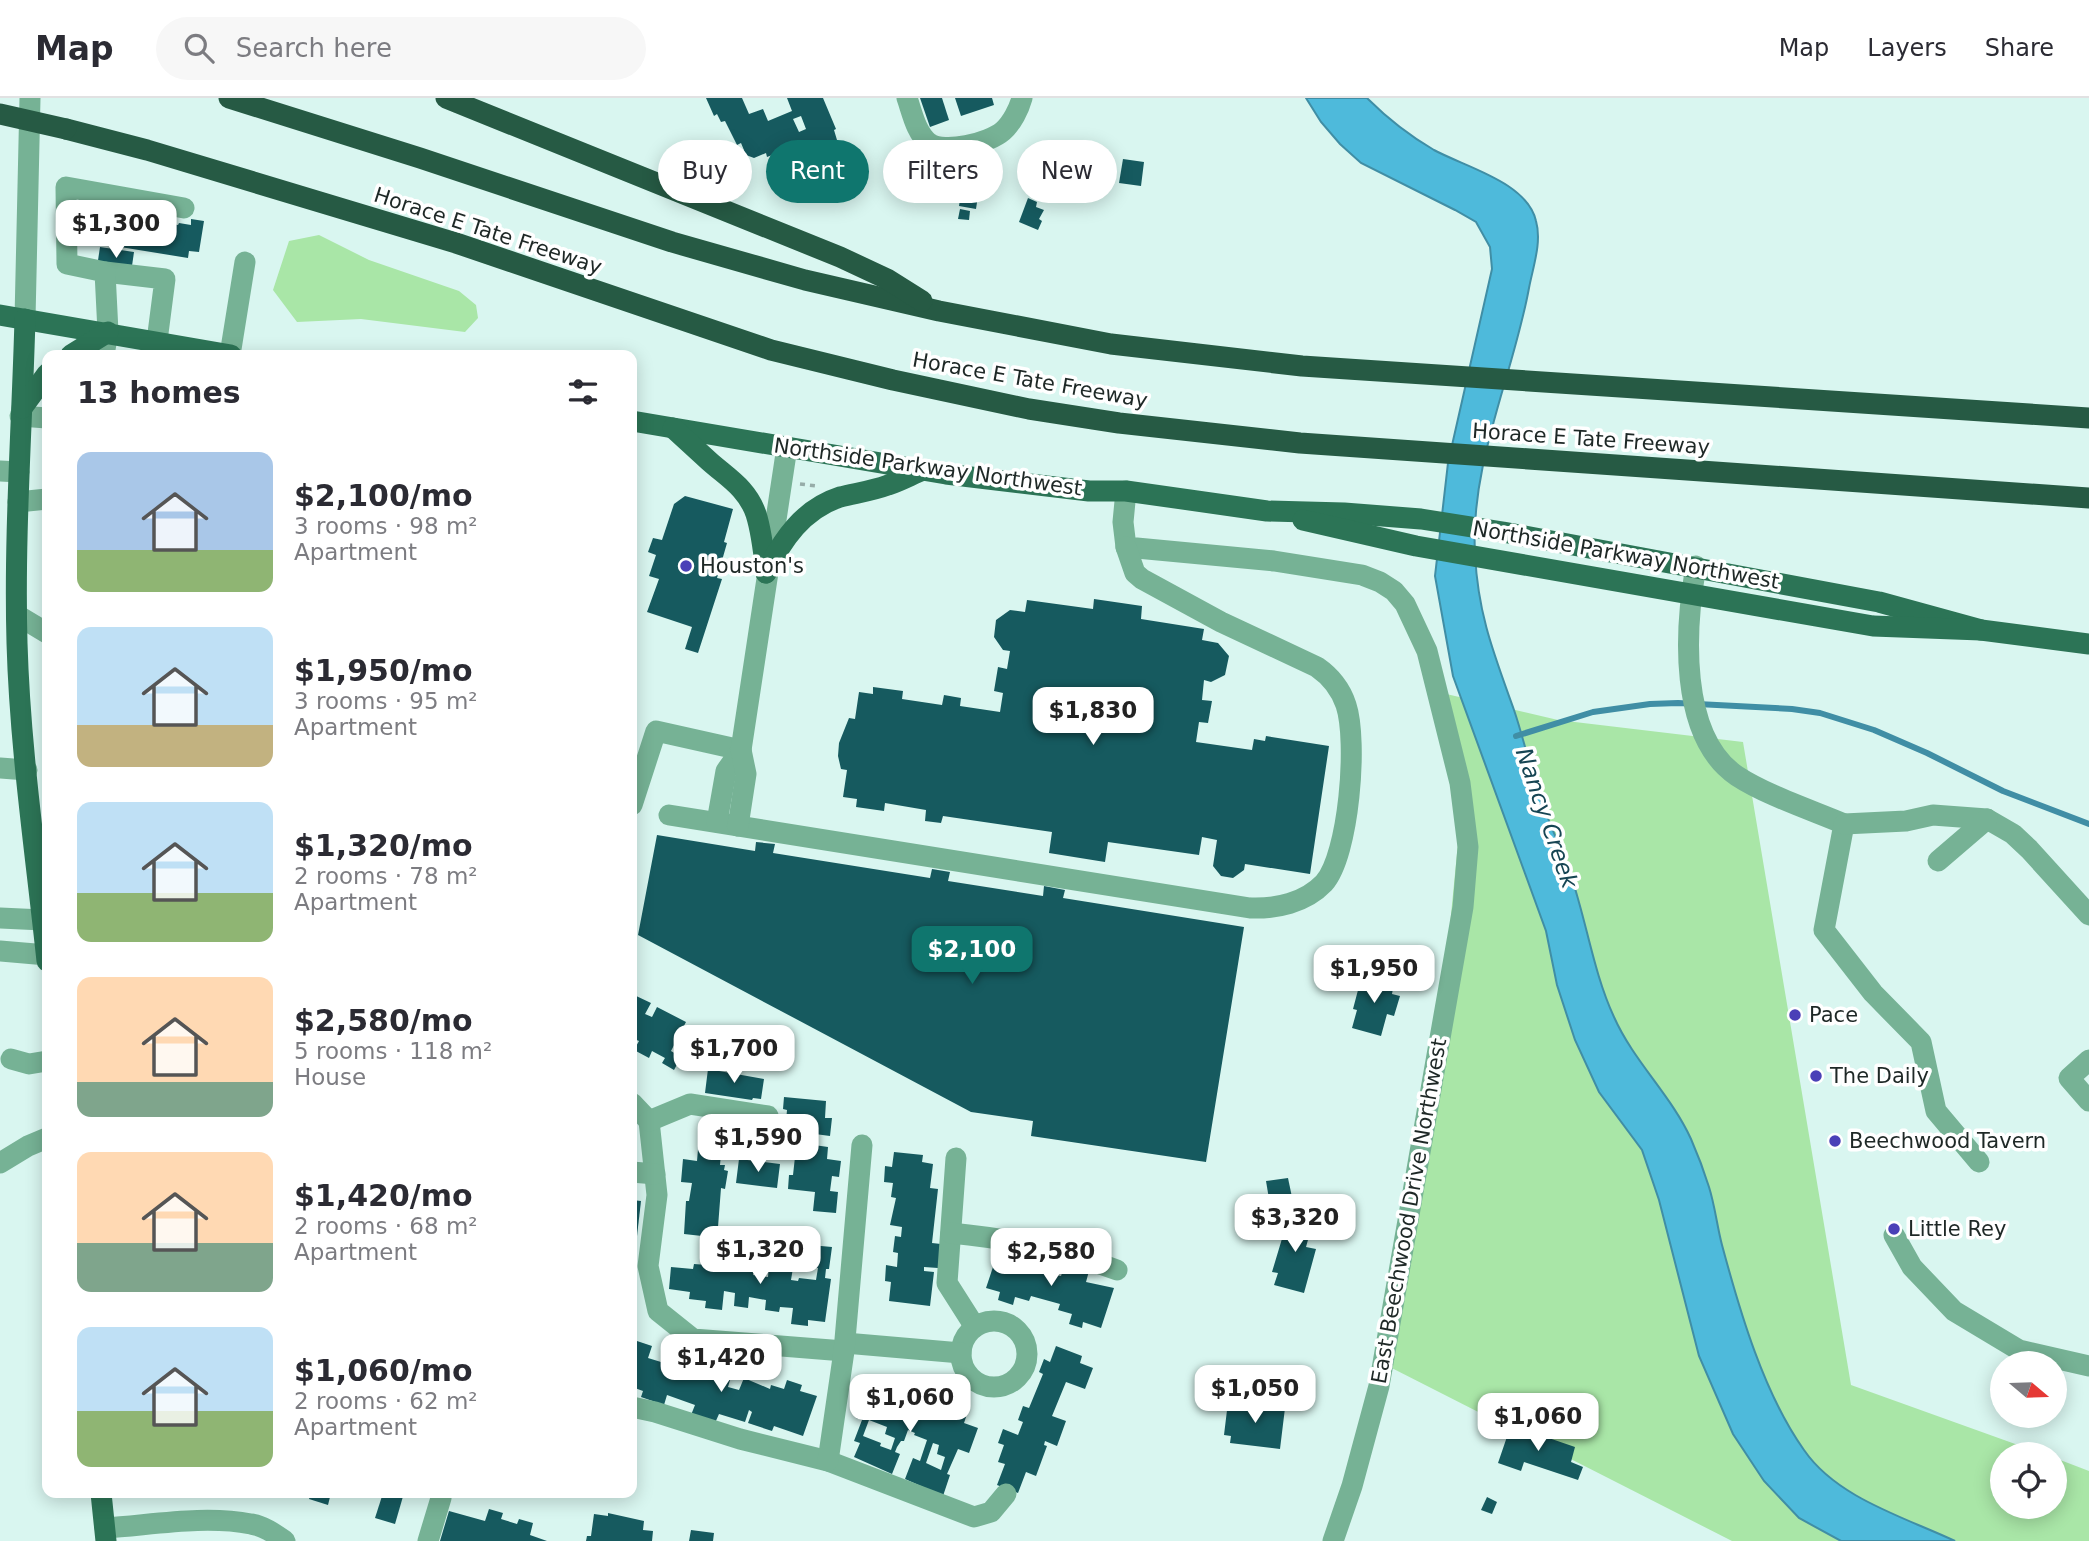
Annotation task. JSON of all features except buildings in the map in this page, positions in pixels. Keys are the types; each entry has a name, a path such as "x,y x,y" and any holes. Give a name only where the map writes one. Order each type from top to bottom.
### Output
{"highway":[{"path":"229,98 421,158 672,242 939,312 1111,344 1302,366 2089,418"},
{"path":"446,98 840,257 887,279 939,312"},
{"name":"Horace E Tate Freeway","path":"0,114 147,150 456,243 771,350 892,380 1029,409 1241,437 1391,450 2089,498"}],"main road":[{"path":"0,315 204,350"},
{"path":"25,319 21,412 9,472 18,502 17,615 27,770 42,911"},
{"path":"79,350 108,332"},
{"path":"21,412 42,381"},
{"name":"Northside Parkway Northwest","path":"637,422 923,470 1089,491 1126,491 1267,511 1421,519 1696,566 1879,602 1980,630"},
{"path":"673,428 738,484 749,500 756,514 766,573"},
{"path":"766,573 786,538 805,516 821,505 841,497 887,486 923,470"},
{"name":"Northside Parkway Northwest","path":"1267,511 1342,531 1416,546 1873,626 1980,630 2089,644"},
{"path":"101,1498 105,1534"}],"street":[{"path":"25,319 30,98"},
{"path":"908,98 923,137 930,144 950,149 1002,133 1014,117 1022,98"},
{"path":"157,341 165,279 66,264 66,187 184,208"},
{"path":"231,350 245,262"},
{"path":"105,272 108,332 105,350"},
{"path":"21,412 42,417"},
{"path":"786,833 772,829 758,816 741,750 766,573 788,447"},
{"path":"669,815 1250,908 1279,906 1305,898 1333,872 1343,831 1349,791 1349,716 1346,703 1327,674 1317,667 1221,622 1135,573 1126,547 1123,522 1126,491"},
{"path":"18,502 42,500"},
{"name":"East Beechwood Drive Northwest","path":"1126,547 1274,561 1349,573 1380,582 1394,591 1405,604 1427,651 1460,783 1468,847 1463,907 1378,1386 1352,1486 1333,1541"},
{"path":"1696,566 1688,632 1692,692 1696,713 1724,765 1762,789 1844,824 1906,821 1933,815 1987,819 2012,834 2029,849 2089,915"},
{"path":"17,615 42,630"},
{"path":"637,790 656,731 741,750"},
{"path":"728,824 726,771 741,750"},
{"path":"0,768 27,770"},
{"path":"728,824 746,774"},
{"path":"1938,861 1987,819"},
{"path":"1844,824 1824,930 1873,993 1921,1042 1936,1111 1979,1161"},
{"path":"1,918 42,920"},
{"path":"0,951 42,955"},
{"path":"11,1059 29,1064 42,1062"},
{"path":"2089,1060 2069,1079 2089,1101"},
{"path":"649,1121 690,1104 768,1116"},
{"path":"637,1109 649,1121 655,1174 657,1195 648,1266 658,1311 692,1339 961,1353"},
{"path":"0,1163 42,1140"},
{"path":"828,1461 844,1347 862,1145"},
{"path":"956,1158 947,1283 975,1327"},
{"path":"637,1172 655,1174"},
{"path":"951,1233 1007,1238 1076,1255 1117,1270"},
{"path":"1894,1235 1912,1267 1954,1311 2019,1350 2089,1366"},
{"path":"995,1320 1018,1331 1026,1346 1026,1363 1016,1378 1002,1386 984,1386 964,1370 961,1353 966,1336 975,1327 995,1320"},
{"path":"637,1408 740,1439 828,1461 974,1517 991,1513 1006,1494"},
{"path":"428,1541 441,1498"},
{"path":"105,1534 215,1521 253,1524 273,1532 285,1541"}],"path":[{"path":"795,483 826,487"}],"green space":[{"path":"319,235 369,260 459,291 476,305 478,318 465,332 361,319 297,322 273,290 289,241"},
{"path":"1442,693 1558,720 1743,742 1851,1385 2010,1442 1990,1442 1990,1519 2067,1519 2067,1463 2089,1471 2089,1541 1732,1541 1374,1359 1449,935 1462,802"}],"water":[{"name":"Nancy Creek","path":"1306,98 1367,98 1416,139 1493,177 1521,196 1530,207 1538,229 1536,254 1522,321 1494,420 1479,486 1475,554 1488,634 1518,721 1537,789 1572,879 1601,984 1614,1017 1691,1139 1711,1194 1722,1245 1745,1325 1765,1378 1790,1428 1818,1467 1834,1481 1873,1504 1955,1541 1841,1541 1799,1518 1764,1481 1733,1434 1699,1356 1659,1200 1642,1150 1599,1092 1575,1040 1557,985 1546,931 1453,676 1435,576 1448,463 1492,269 1490,247 1476,222 1361,163 1321,122"}],"waterway":[{"path":"1516,736 1593,712 1650,704 1792,709 1820,713 1874,730 2003,791 2089,824"}],"place":[{"name":"Houston's","path":"686,566"},
{"name":"Pace","path":"1795,1015"},
{"name":"The Daily","path":"1816,1076"},
{"name":"Beechwood Tavern","path":"1835,1141"},
{"name":"Little Rey","path":"1894,1229"}]}
